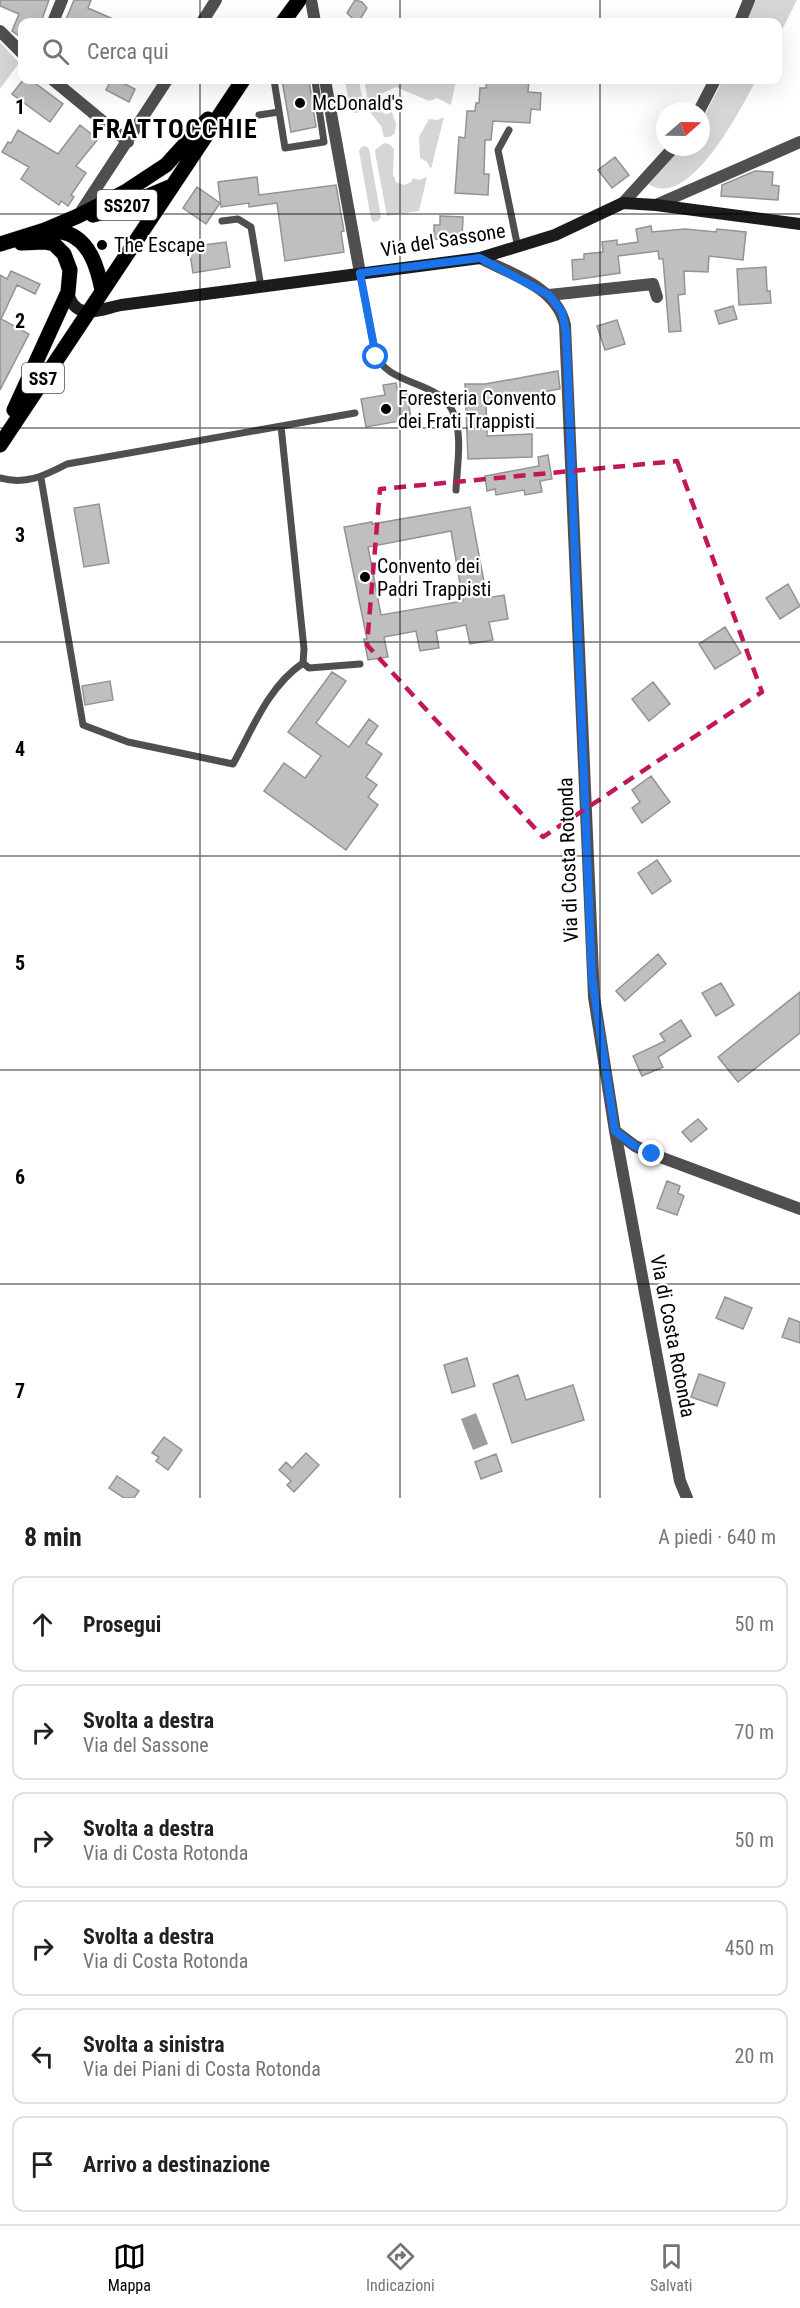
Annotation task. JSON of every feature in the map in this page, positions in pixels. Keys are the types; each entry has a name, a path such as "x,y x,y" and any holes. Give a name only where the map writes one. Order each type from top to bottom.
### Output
{"main road":[{"path":"286,18 299,0"},
{"path":"78,216 124,192 166,165 240,84"},
{"name":"SS7","path":"0,445 240,84"},
{"name":"SS207","path":"0,244 45,230 78,216 99,214 120,208 173,185"},
{"path":"622,203 656,205 800,224"},
{"name":"Via del Sassone","path":"88,312 121,305 480,258 518,248 577,226 622,203"},
{"path":"45,230 70,234 84,245 99,272 106,298 121,305"},
{"path":"0,244 45,242 54,244 64,254 70,270 68,292 70,303 78,310 88,312"},
{"path":"0,445 20,395 68,292"}],"street":[{"path":"55,18 62,0"},
{"path":"205,18 216,0"},
{"path":"311,0 314,18"},
{"path":"741,18 748,0"},
{"path":"0,32 18,49"},
{"path":"58,84 128,142"},
{"path":"78,216 164,84"},
{"path":"326,84 360,273"},
{"path":"704,102 713,84"},
{"path":"656,205 800,142"},
{"path":"622,203 666,156"},
{"path":"480,258 549,295 652,284 657,297"},
{"name":"Via di Costa Rotonda","path":"549,295 562,312 566,332 592,978 615,1131 680,1481 687,1498"},
{"path":"615,1131 646,1151 800,1209"}],"lane":[{"path":"275,84 285,148 324,142 315,84"},
{"path":"259,114 279,112"},
{"path":"509,130 498,150 518,248"},
{"path":"222,221 238,219 251,227 261,287"},
{"path":"360,273 375,352 380,363 387,370 441,398 453,413 458,435 456,490"},
{"path":"0,478 8,480 41,478 67,464 355,413"},
{"path":"281,426 304,649 303,663"},
{"path":"41,478 83,725 129,742 233,764 274,688 289,672 303,663"},
{"path":"303,663 309,668 360,664"}],"highlighted area":[{"path":"677,461 762,692 543,837 367,645 380,489"}],"shaded area":[{"path":"755,0 797,0 782,30 782,18 748,18"},
{"path":"0,42 18,64 0,89"},
{"path":"346,84 360,84 364,108 361,112 355,113 350,110"},
{"path":"365,84 455,84 451,105 437,98 429,101 396,87 379,95 375,102 378,110 386,114 392,112 396,124 395,133 390,137 384,137 381,126 370,112"},
{"path":"721,84 754,84 739,112 710,155 710,105"},
{"path":"444,117 431,169 427,162 420,158 419,137 429,119 437,120"},
{"path":"384,143 394,149 393,174 396,182 404,185 411,182 413,178 419,180 427,177 419,211 387,216 375,152"},
{"path":"366,146 369,149 381,217 378,221 373,222 359,151 361,147"},
{"path":"673,156 709,156 696,171 679,184 663,189 647,183"},
{"path":"476,1413 488,1444 473,1450 461,1419"}],"building":[{"path":"0,0 49,0 42,18 18,18 18,35 12,31 19,14 0,6"},
{"path":"74,0 91,0 88,8 111,18 67,18"},
{"path":"355,0 362,2 367,8 361,18 352,18 347,13"},
{"path":"20,84 36,84 63,104 50,122 12,94"},
{"path":"109,84 125,84 135,89 129,102 106,90"},
{"name":"McDonald's","path":"283,84 310,84 316,127 291,132"},
{"path":"486,84 529,84 528,92 541,93 540,110 531,109 530,123 493,121 491,140 485,140 484,174 489,174 488,195 455,193 459,137 465,138 467,111 475,111 476,103 479,103 480,88 486,88"},
{"path":"80,125 98,139 76,166 86,173 71,195 74,197 68,206 61,201 59,205 21,179 29,167 2,152 8,142 11,143 18,130 58,154"},
{"path":"615,157 629,175 612,188 598,170"},
{"path":"755,171 773,172 772,185 779,186 778,200 721,196 722,185"},
{"path":"257,177 259,195 336,185 344,231 341,232 344,252 285,261 277,203 249,207 249,203 221,207 218,182"},
{"path":"197,187 220,203 206,224 183,208"},
{"path":"440,216 463,217 462,239 434,239 434,225 440,225"},
{"path":"651,226 652,232 685,229 716,232 717,229 746,232 743,260 709,256 708,272 684,271 685,294 678,295 681,331 669,332 663,259 659,259 658,251 618,256 620,273 573,280 572,260 584,259 584,254 603,252 602,242 617,240 617,245 638,242 636,229"},
{"path":"226,242 230,267 193,273 189,247"},
{"path":"766,267 767,291 770,291 771,303 739,305 737,269"},
{"path":"11,271 40,284 35,294 17,285 1,319 29,334 0,390 0,275 7,279"},
{"path":"733,306 737,319 719,324 715,311"},
{"path":"617,320 625,344 605,350 597,326"},
{"path":"558,371 560,389 486,402 487,436 532,434 532,457 468,459 465,384 485,384"},
{"name":"Foresteria Convento dei Frati Trappisti","path":"396,383 398,394 407,393 411,419 366,427 361,399 385,395 383,385"},
{"path":"548,455 552,479 540,481 542,492 525,495 524,490 496,495 495,489 487,491 485,476 539,466 538,457"},
{"path":"99,504 109,563 84,567 74,508"},
{"path":"470,507 487,598 504,595 508,619 489,622 493,640 470,644 466,625 436,631 439,648 420,651 416,631 384,637 388,657 368,660 364,639 367,639 344,527 372,522 372,524","holes":["451,531 463,601 381,615 368,547"]},
{"path":"788,584 800,606 780,619 766,598"},
{"path":"725,627 741,653 715,669 699,644"},
{"path":"332,672 346,681 316,723 349,747 369,719 378,726 366,743 382,754 366,777 377,785 368,797 378,805 346,850 264,791 284,763 305,778 321,756 288,732"},
{"path":"110,681 113,700 85,705 82,686"},
{"path":"653,682 670,704 649,721 632,699"},
{"path":"651,776 670,802 642,823 632,808 640,802 632,790"},
{"path":"657,860 671,881 652,894 638,873"},
{"path":"658,954 666,964 625,1001 616,991"},
{"path":"721,983 734,1005 716,1016 702,993"},
{"path":"800,992 800,1033 738,1082 718,1057"},
{"path":"681,1020 691,1036 658,1057 663,1067 642,1076 633,1056 665,1041 660,1034"},
{"path":"698,1119 707,1129 691,1142 682,1132"},
{"path":"667,1181 680,1186 678,1193 684,1196 677,1215 657,1208"},
{"path":"725,1297 752,1308 743,1329 716,1318"},
{"path":"789,1318 800,1322 800,1343 782,1337"},
{"path":"467,1358 475,1386 452,1393 444,1365"},
{"path":"699,1374 725,1383 717,1406 691,1397"},
{"path":"518,1375 526,1400 573,1385 584,1420 512,1443 493,1384"},
{"path":"164,1437 182,1450 168,1470 156,1461 159,1457 152,1453"},
{"path":"306,1453 319,1465 294,1492 287,1485 291,1481 279,1470 286,1462 292,1468"},
{"path":"496,1454 502,1471 481,1479 475,1462"},
{"path":"117,1476 139,1491 134,1498 124,1498 109,1488"}],"place":[{"name":"McDonald's","path":"300,103"},
{"name":"The Escape","path":"102,245"},
{"name":"Foresteria Convento dei Frati Trappisti","path":"386,409"},
{"name":"Convento dei Padri Trappisti","path":"365,577"}],"district":[{"name":"FRATTOCCHIE","path":"175,129"}],"route":[{"path":"376,357 360,273 480,258 543,290 562,312 566,332 594,997 615,1131 635,1146 652,1154"}]}
